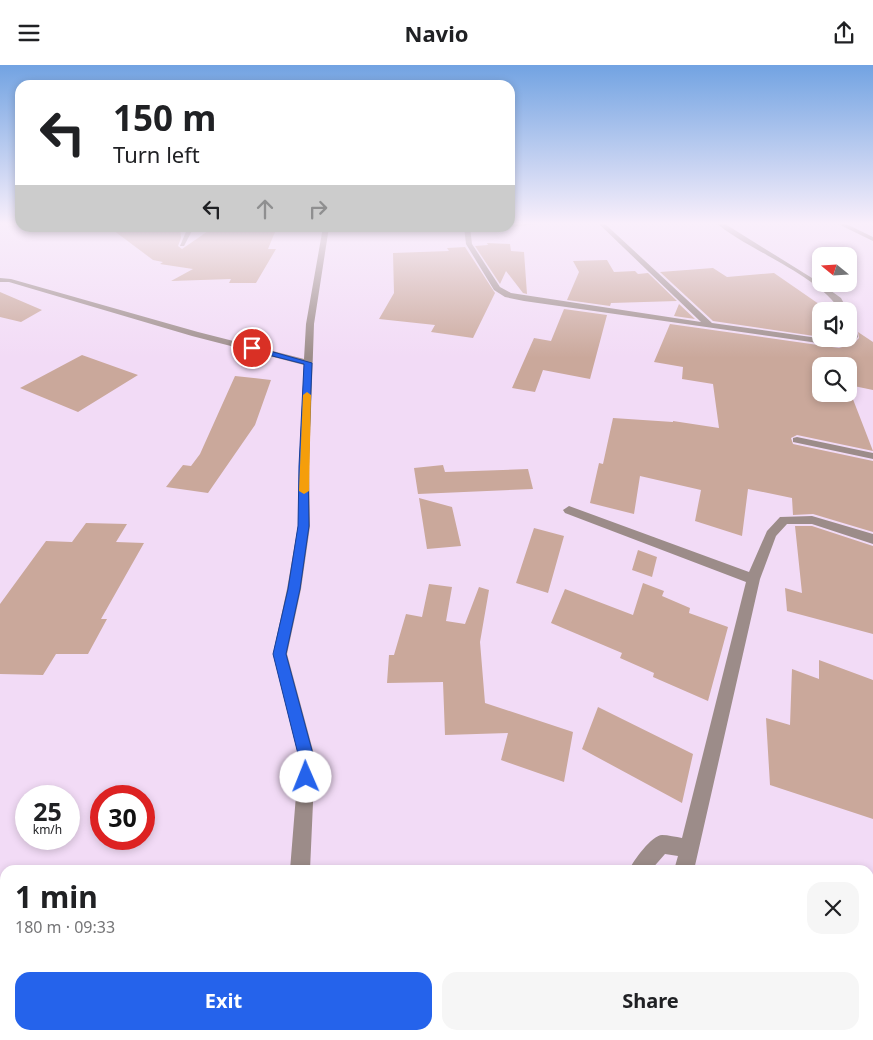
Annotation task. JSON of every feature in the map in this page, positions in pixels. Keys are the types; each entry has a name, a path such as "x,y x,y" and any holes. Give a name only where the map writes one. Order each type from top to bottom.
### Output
{"street":[{"path":"300,865 307,758 280,654 294,589 304,526 304,466 310,324 319,268"},
{"path":"484,268 497,288 508,295 524,299 812,340"},
{"path":"648,268 710,326"},
{"path":"791,268 818,284 839,302"},
{"path":"0,279 308,363"},
{"path":"797,440 873,456"},
{"path":"569,510 753,579"},
{"path":"685,865 753,579 771,534 784,520 812,520 873,539"},
{"path":"643,865 661,845 688,848"}],"building":[{"path":"183,268 265,268 256,283 229,283 231,279 171,281 193,269"},
{"path":"393,268 478,268 495,293 473,338 431,332 435,325 379,319 394,293"},
{"path":"489,268 525,268 527,294 523,293 506,271 500,284"},
{"path":"577,268 611,268 614,272 635,271 638,274 648,273 677,301 611,303 610,306 567,300 579,272"},
{"path":"713,268 727,277 774,273 816,302 812,302 812,336 713,321 660,272"},
{"path":"0,292 42,310 21,322 0,317"},
{"path":"679,304 695,319 674,316"},
{"path":"564,309 607,315 590,379 543,370 535,392 512,388 534,338 551,341"},
{"path":"670,324 812,344 812,347 857,347 858,332 873,342 873,390 857,387 857,357 812,357 812,402 854,402 873,451 797,435 791,438 793,444 873,461 873,532 813,514 793,515 792,498 748,489 742,536 695,521 701,490 640,476 634,514 590,503 599,463 603,464 613,418 673,421 719,428 713,384 682,379 683,367 654,362"},
{"path":"82,355 138,375 78,412 20,388"},
{"path":"235,376 271,380 255,425 208,493 166,487 183,465 191,466 200,454"},
{"path":"443,465 445,472 528,469 533,489 418,494 414,468"},
{"path":"419,498 452,507 461,546 427,549"},
{"path":"86,523 127,524 116,542 144,543 101,619 107,619 88,654 56,654 43,675 0,674 0,604 46,541 72,542"},
{"path":"795,526 812,526 873,546 873,634 787,611 785,588 802,593"},
{"path":"534,528 564,536 548,593 516,583"},
{"path":"638,550 657,557 652,577 632,570"},
{"path":"643,583 664,591 662,596 690,608 689,613 728,627 708,701 653,677 654,673 620,658 622,653 551,623 565,589 633,615"},
{"path":"429,584 452,587 446,621 465,624 479,587 489,590 480,642 485,703 573,732 564,782 501,760 508,733 445,735 443,682 387,683 389,655 394,655 406,614 422,617"},
{"path":"819,660 873,680 873,819 770,785 766,718 790,725 792,669 819,679"},
{"path":"598,707 693,754 682,803 582,749"}],"slow traffic":[{"path":"304,491 307,395"}],"route":[{"path":"252,348 308,363 304,526 294,589 280,654 307,758 306,777"}]}
